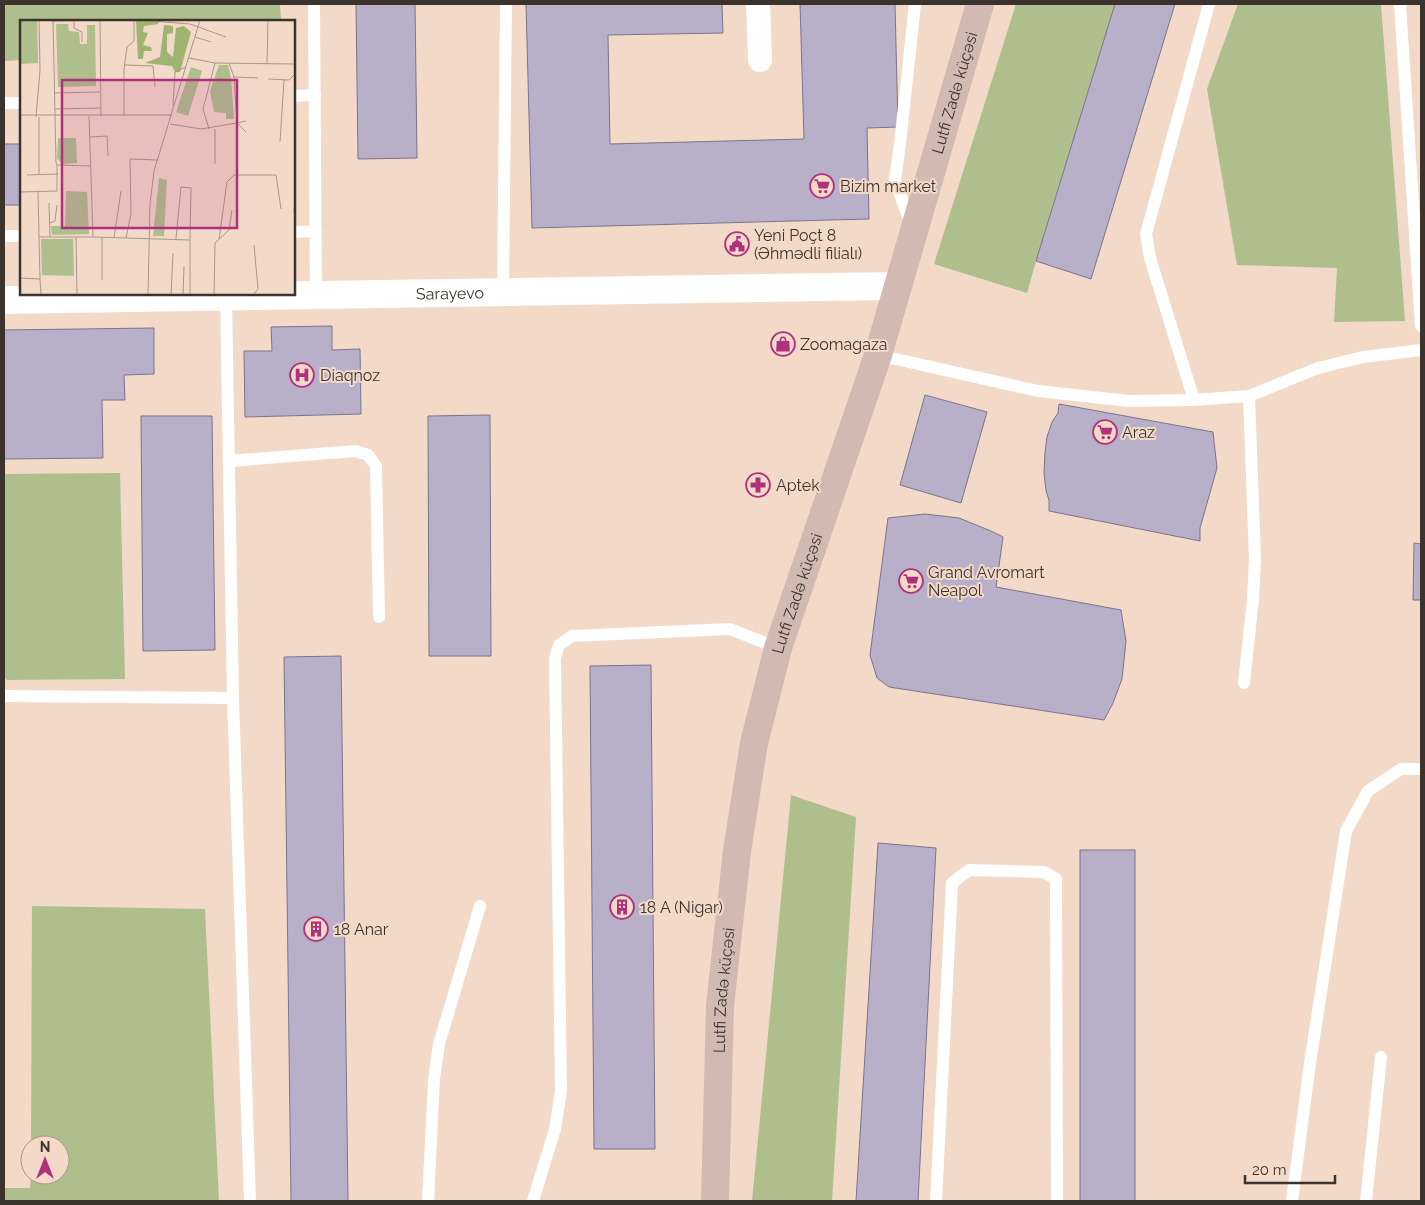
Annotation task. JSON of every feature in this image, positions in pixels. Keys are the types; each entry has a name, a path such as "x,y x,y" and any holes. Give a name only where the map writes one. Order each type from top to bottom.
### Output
{"main road":[{"name":"Lutfi Zadə küçəsi","path":"715,1201 720,1006 737,851 754,742 778,648 878,355 980,4"}],"street":[{"path":"758,4 760,60"},
{"name":"Sarayevo","path":"4,300 897,286"}],"lane":[{"path":"314,4 316,296"},
{"path":"503,293 506,4"},
{"path":"913,232 895,180 915,4"},
{"path":"1194,400 1150,258 1146,234 1209,4"},
{"path":"1400,4 1421,326"},
{"path":"295,96 315,95"},
{"path":"4,104 20,103"},
{"path":"295,232 316,231"},
{"path":"4,236 20,236"},
{"path":"226,298 233,698 250,1201"},
{"path":"878,355 1038,391 1129,401 1194,400 1249,396 1318,368 1363,357 1421,350"},
{"path":"1244,683 1255,560 1249,396"},
{"path":"229,461 356,451 368,455 376,466 379,617"},
{"path":"533,1201 555,1129 561,1091 555,658 559,645 572,636 730,629 778,648"},
{"path":"4,696 233,698"},
{"path":"1292,1201 1310,1063 1346,831 1368,791 1401,769 1421,769"},
{"path":"936,1201 952,882 970,870 1044,872 1056,879 1057,1201"},
{"path":"428,1201 434,1079 439,1044 480,906"},
{"path":"1366,1201 1381,1057"}],"green space":[{"path":"4,4 280,4 281,20 20,20 20,60 4,61"},
{"path":"1016,4 1115,4 1027,293 934,264"},
{"path":"1238,4 1381,4 1405,321 1334,322 1337,268 1237,265 1207,89"},
{"path":"120,473 125,679 7,680 4,677 4,474"},
{"path":"791,795 856,817 832,1201 752,1201"},
{"path":"32,906 205,909 219,1201 4,1201 4,1188 30,1188 30,1185 70,1185 70,1135 31,1135"}],"building":[{"path":"356,4 415,4 417,158 358,159"},
{"path":"526,4 722,4 723,33 608,35 610,144 804,139 800,4 895,4 898,127 867,128 869,219 532,228"},
{"path":"1115,4 1175,4 1091,279 1036,261"},
{"path":"4,144 20,144 20,205 4,205"},
{"path":"332,326 332,350 360,349 361,414 245,417 244,351 272,351 271,327"},
{"path":"154,328 154,374 124,375 125,400 102,400 103,458 4,459 4,330"},
{"path":"925,395 987,412 961,503 900,485"},
{"path":"1059,404 1213,432 1217,468 1200,528 1200,541 1049,511 1044,473 1045,452 1047,437 1052,422 1058,413"},
{"path":"490,415 491,656 429,656 428,416"},
{"path":"141,416 212,416 215,650 143,651"},
{"path":"925,514 959,518 1003,537 996,587 1121,610 1126,641 1122,679 1104,720 889,687 877,678 870,655 888,518"},
{"path":"1414,543 1421,544 1421,600 1413,600"},
{"name":"18 Anar","path":"341,656 348,1201 291,1201 284,657"},
{"name":"18 A (Nigar)","path":"651,665 655,1149 594,1149 590,666"},
{"path":"878,843 936,848 918,1201 856,1201"},
{"path":"1080,850 1135,850 1135,1201 1080,1201"}],"place":[{"name":"Bizim market","path":"822,186"},
{"name":"Yeni Poçt 8 (Əhmədli filialı)","path":"737,244"},
{"name":"Zoomagaza","path":"783,344"},
{"name":"Diaqnoz","path":"302,375"},
{"name":"Araz","path":"1105,432"},
{"name":"Aptek","path":"758,485"},
{"name":"Grand Avromart Neapol","path":"911,581"},
{"name":"18 A (Nigar)","path":"622,907"},
{"name":"18 Anar","path":"316,929"}]}
